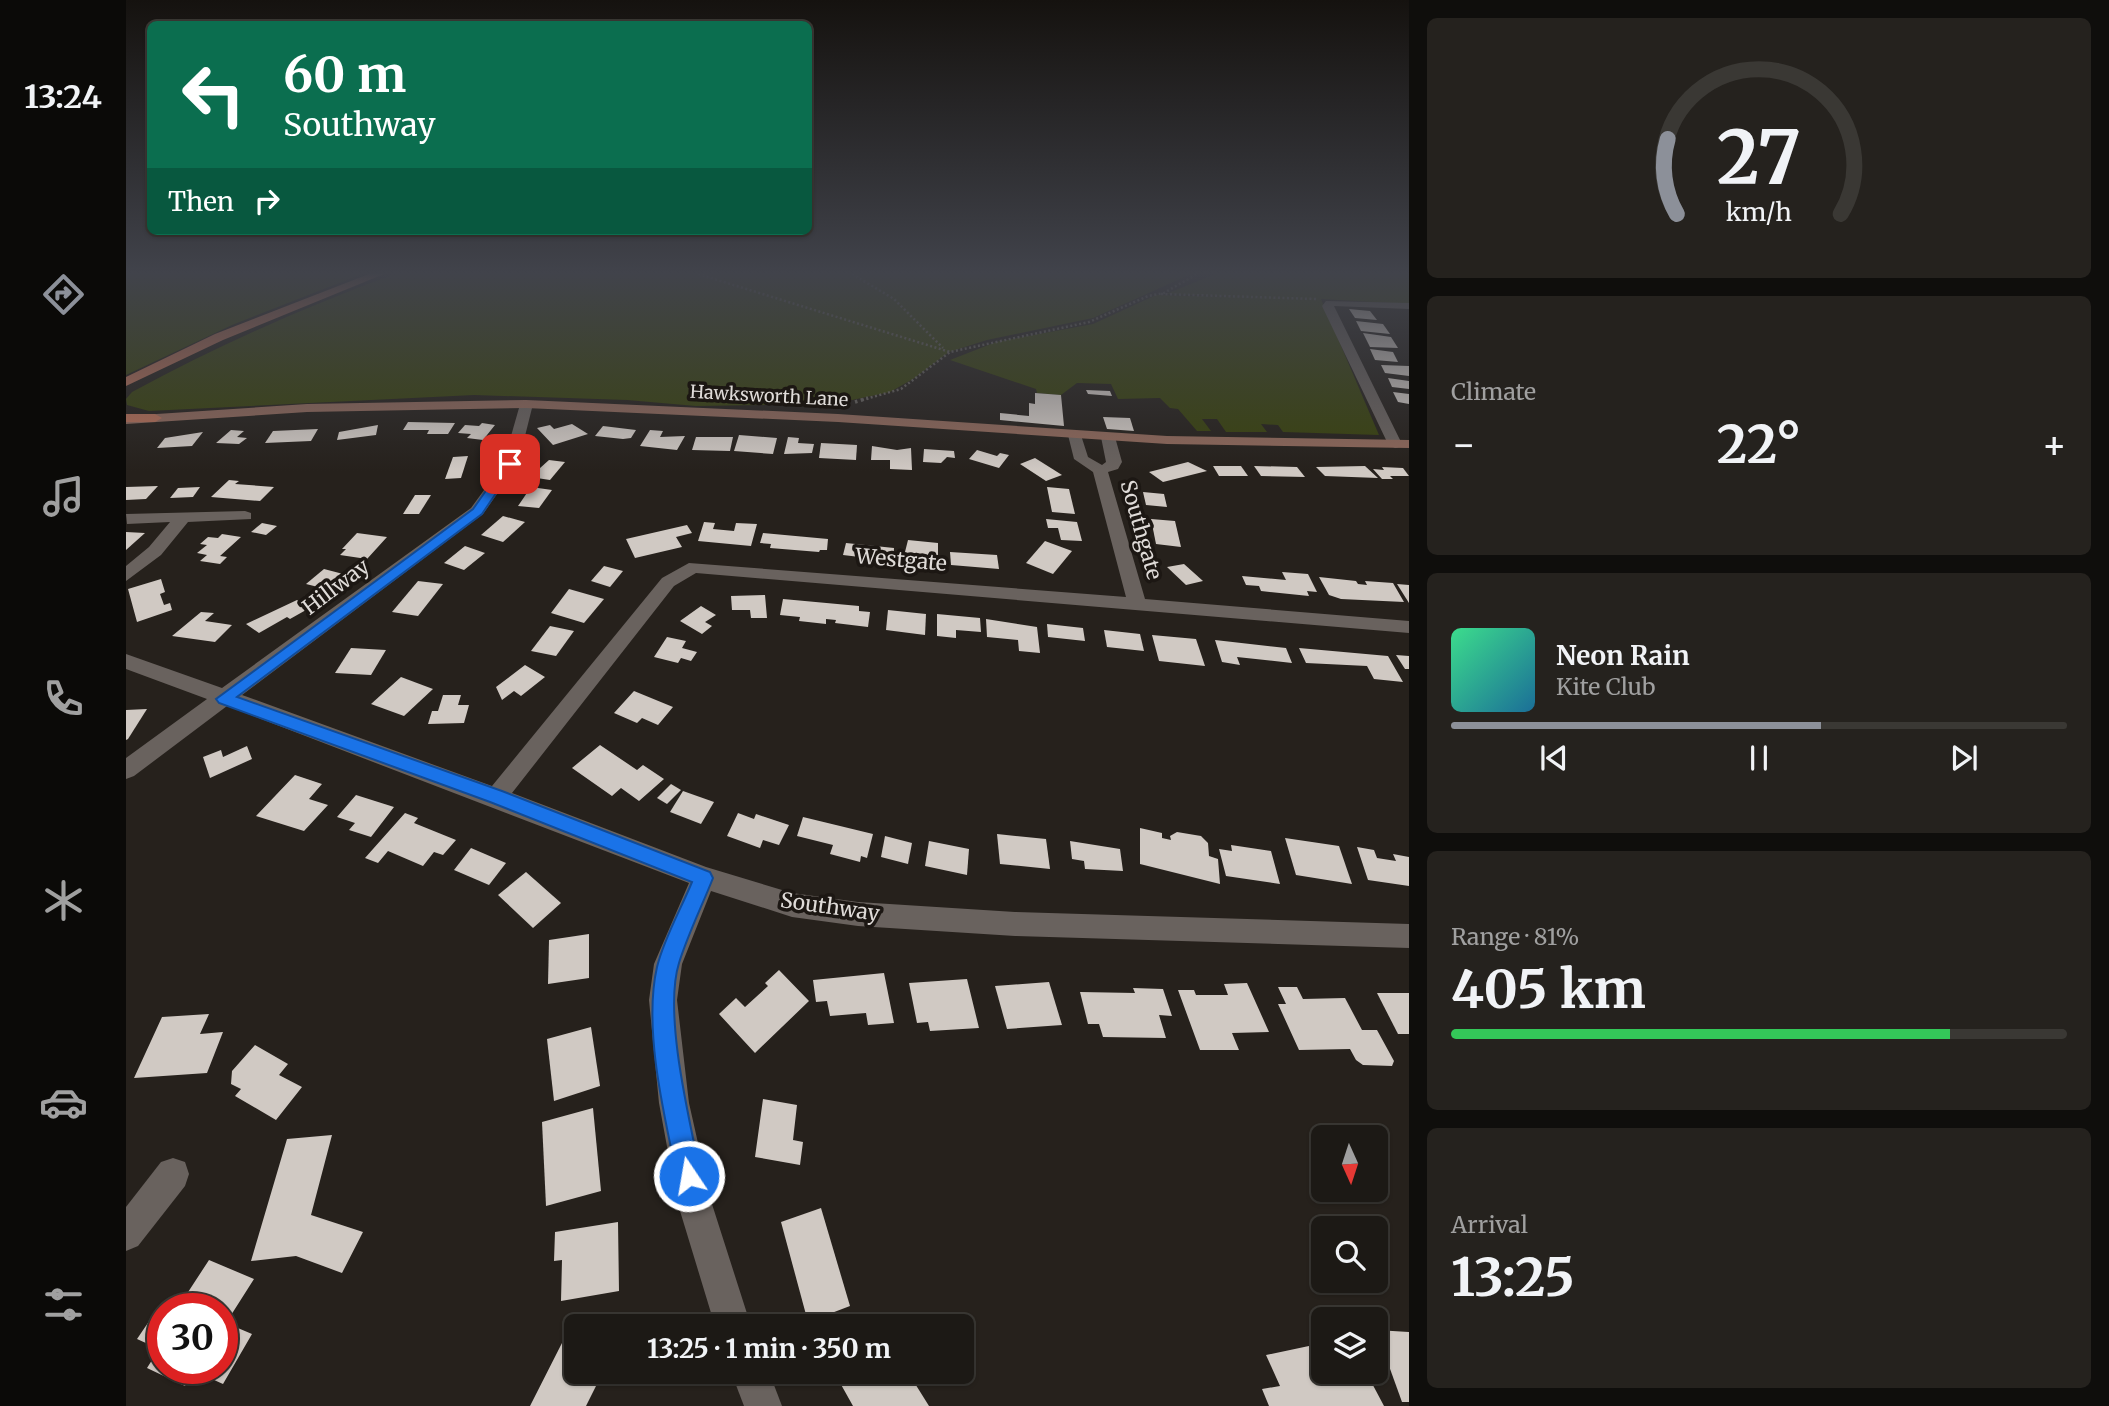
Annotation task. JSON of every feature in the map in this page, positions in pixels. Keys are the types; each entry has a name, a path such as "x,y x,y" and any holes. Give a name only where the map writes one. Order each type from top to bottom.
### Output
{"main road":[{"path":"130,381 214,340"}],"street":[{"path":"1346,340 1402,444"},
{"name":"Hawksworth Lane","path":"126,419 347,407 526,404 838,418 1108,437 1402,444"},
{"name":"Hillway","path":"126,770 477,511 510,464 526,404"},
{"name":"Southgate","path":"1074,435 1081,459 1100,470 1137,603"},
{"name":"Southgate","path":"1100,470 1113,466 1114,462 1108,437"},
{"path":"127,519 245,516"},
{"path":"126,575 155,551 183,517"},
{"name":"Westgate","path":"496,796 668,582 683,571 707,566 1409,627"},
{"name":"Southway","path":"126,661 224,699 496,796 704,878 792,905 858,914 1015,924 1409,936"},
{"path":"704,878 668,964 663,1000 674,1103 694,1200 729,1314"},
{"path":"126,1234 173,1174"},
{"path":"755,1384 763,1406"}],"path":[{"path":"911,340 950,352"},
{"path":"935,340 945,350"},
{"path":"838,418 845,405 901,390 950,352 995,340"}],"green space":[{"path":"126,340 201,340 126,375"},
{"path":"237,340 989,340 949,352 913,379 890,392 833,404 696,406 627,400 474,395 149,411 127,405 126,399 132,392"},
{"path":"1009,340 1338,340 1379,435 1283,432 1278,425 1261,424 1267,432 1226,432 1217,419 1202,419 1211,431 1197,431 1178,409 1170,408 1160,398 1118,399 1111,384 1077,383 1061,395 1037,393 1036,389 950,360"}],"building":[{"path":"1366,340 1393,340 1398,348 1370,347"},
{"path":"1370,349 1393,352 1398,362 1375,360"},
{"path":"1381,365 1409,366 1409,376 1385,373"},
{"path":"1388,378 1409,381 1409,389 1392,387"},
{"path":"1086,390 1110,391 1112,396 1088,394"},
{"path":"1393,392 1409,394 1409,404 1398,402"},
{"path":"1035,393 1061,395 1064,426 1000,420 1000,413 1029,416 1029,403 1035,404"},
{"path":"1103,417 1130,418 1134,431 1107,429"},
{"path":"408,422 455,423 448,434 427,434 429,430 403,430"},
{"path":"482,423 495,425 483,440 467,438 471,434 458,433 465,425 479,426"},
{"path":"572,424 588,434 553,445 537,428 550,425 554,429"},
{"path":"378,425 376,435 337,440 339,432"},
{"path":"603,426 636,430 631,438 595,436"},
{"path":"318,429 311,441 265,443 273,431"},
{"path":"231,430 244,431 237,437 247,438 239,444 216,443"},
{"path":"650,430 663,431 660,437 685,436 677,450 640,446"},
{"path":"203,432 192,446 157,448 165,438"},
{"path":"739,435 777,438 773,454 734,451"},
{"path":"696,437 733,437 730,451 692,450"},
{"path":"788,437 799,438 798,443 814,444 812,453 784,454"},
{"path":"821,443 857,445 856,460 819,458"},
{"path":"872,446 897,450 911,448 912,470 890,469 890,460 871,460"},
{"path":"924,449 954,451 955,458 947,457 941,463 923,462"},
{"path":"977,450 997,456 1000,453 1009,455 999,468 969,459"},
{"path":"468,456 461,478 445,479 453,457"},
{"path":"1035,458 1062,475 1046,481 1020,464"},
{"path":"549,460 565,462 550,480 530,477"},
{"path":"1188,462 1207,471 1163,482 1149,472"},
{"path":"1213,466 1241,466 1248,476 1219,476"},
{"path":"1254,466 1297,467 1305,477 1261,476"},
{"path":"1365,466 1378,478 1325,476 1316,467"},
{"path":"1382,467 1403,468 1409,476 1382,479 1373,469 1384,470"},
{"path":"229,480 239,481 235,484 274,487 260,501 211,497"},
{"path":"158,486 146,499 126,500 126,487"},
{"path":"200,487 193,497 170,498 178,488"},
{"path":"531,487 552,490 539,508 518,506"},
{"path":"1047,487 1069,489 1075,514 1052,512"},
{"path":"1143,492 1164,494 1167,507 1146,505"},
{"path":"415,495 431,495 419,514 403,514"},
{"path":"503,516 525,522 503,542 481,535"},
{"path":"1046,519 1077,522 1082,541 1061,540 1058,528 1048,528"},
{"path":"1151,519 1175,521 1181,547 1156,544"},
{"path":"704,522 715,523 713,529 734,531 736,523 757,524 751,546 698,541"},
{"path":"262,523 277,526 266,535 251,532"},
{"path":"687,525 692,533 676,537 682,547 635,558 626,539"},
{"path":"126,532 145,533 126,550"},
{"path":"357,533 387,537 367,559 340,555"},
{"path":"763,533 828,539 827,550 819,552 770,548 771,544 760,543"},
{"path":"222,534 241,537 220,556 227,557 220,564 200,561 207,555 197,553 207,545 200,544 208,537 218,538"},
{"path":"908,540 938,543 938,563 903,560"},
{"path":"1045,541 1072,551 1053,574 1026,563"},
{"path":"846,543 894,548 893,561 843,555"},
{"path":"465,546 485,553 464,570 444,563"},
{"path":"950,552 997,555 999,569 951,565"},
{"path":"1184,564 1203,581 1186,585 1167,567"},
{"path":"604,566 623,571 610,587 591,581"},
{"path":"324,569 347,575 330,590 306,584"},
{"path":"1282,572 1308,574 1317,592 1307,591 1309,596 1261,591 1259,586 1246,585 1242,576 1286,580"},
{"path":"1319,577 1356,581 1358,584 1367,585 1365,581 1393,583 1404,602 1341,599 1329,595"},
{"path":"161,579 165,592 160,594 164,605 170,603 172,610 137,622 128,589"},
{"path":"418,581 443,584 418,616 392,612"},
{"path":"1397,584 1409,585 1409,603"},
{"path":"569,589 604,599 584,623 551,613"},
{"path":"765,595 767,618 751,618 750,610 732,610 731,596"},
{"path":"783,599 859,606 859,611 870,612 868,627 835,623 836,620 826,619 826,624 799,621 800,617 780,615"},
{"path":"297,600 306,606 302,608 306,610 290,619 287,617 259,633 246,624"},
{"path":"701,606 716,615 705,622 712,626 702,634 680,621"},
{"path":"888,610 926,614 925,635 886,630"},
{"path":"201,612 214,613 205,621 232,625 215,642 172,636"},
{"path":"937,614 980,618 981,632 956,630 956,638 937,636"},
{"path":"986,619 1037,627 1040,653 1019,651 1018,640 987,637"},
{"path":"1047,624 1083,628 1085,641 1048,637"},
{"path":"550,626 574,631 556,656 531,651"},
{"path":"1104,630 1140,634 1144,651 1107,647"},
{"path":"1152,635 1196,639 1205,666 1159,661"},
{"path":"667,637 686,641 682,648 697,652 691,661 681,658 678,663 654,657"},
{"path":"1215,640 1286,648 1292,663 1237,657 1240,665 1222,662"},
{"path":"351,648 386,650 371,675 335,673"},
{"path":"1299,648 1388,656 1403,682 1374,679 1367,666 1306,663"},
{"path":"1396,655 1409,656 1409,669 1405,669"},
{"path":"525,665 545,677 521,696 514,691 502,700 496,687"},
{"path":"401,677 433,689 404,716 371,704"},
{"path":"634,691 673,707 658,725 642,718 637,723 614,713"},
{"path":"443,695 461,695 458,705 469,705 464,723 428,724 432,711 438,711"},
{"path":"147,709 128,739 126,740 126,710"},
{"path":"600,745 637,770 643,765 664,779 639,801 621,788 612,796 572,768"},
{"path":"247,746 252,759 210,778 203,757 221,750 223,757"},
{"path":"295,775 322,784 309,799 328,805 304,831 256,816"},
{"path":"671,784 681,790 667,804 657,798"},
{"path":"683,791 714,802 701,824 670,812"},
{"path":"356,795 394,807 371,837 349,830 355,823 337,817"},
{"path":"405,813 418,818 414,823 456,840 443,855 434,852 423,866 388,851 378,863 365,858"},
{"path":"738,813 754,819 756,814 789,825 779,845 763,840 760,848 727,836"},
{"path":"803,817 873,834 867,858 861,856 860,862 830,854 833,845 797,836"},
{"path":"1140,828 1162,833 1162,838 1171,840 1170,836 1177,832 1201,836 1208,843 1209,856 1218,859 1220,884 1140,864"},
{"path":"997,834 1046,839 1050,869 1000,864"},
{"path":"885,836 912,843 908,864 881,857"},
{"path":"1285,838 1339,846 1352,884 1296,875"},
{"path":"929,841 969,849 967,875 925,866"},
{"path":"1070,841 1120,849 1123,871 1085,869 1084,861 1072,859"},
{"path":"1231,845 1271,851 1280,884 1226,876 1219,849 1232,851"},
{"path":"1357,847 1374,850 1377,858 1396,861 1393,854 1409,857 1409,886 1368,880"},
{"path":"471,848 506,863 489,885 454,870"},
{"path":"526,872 561,903 533,928 498,895"},
{"path":"589,934 589,978 548,984 549,940"},
{"path":"779,970 809,1001 755,1053 719,1014 736,998 745,1007 768,986 765,983"},
{"path":"884,973 894,1023 868,1025 866,1013 830,1016 827,1001 816,1002 813,980"},
{"path":"967,979 979,1028 930,1031 928,1022 917,1023 909,983"},
{"path":"1049,982 1062,1025 1007,1029 995,986"},
{"path":"1247,983 1269,1032 1232,1033 1239,1050 1200,1050 1178,990 1194,990 1196,995 1228,995 1224,984"},
{"path":"1278,987 1297,987 1303,999 1345,998 1362,1030 1377,1030 1394,1061 1392,1066 1363,1065 1356,1060 1350,1049 1299,1050 1278,1004 1286,1004"},
{"path":"1133,988 1163,989 1172,1016 1159,1015 1166,1038 1103,1037 1099,1024 1088,1024 1080,992 1135,993"},
{"path":"1377,993 1409,993 1409,1034 1398,1034"},
{"path":"209,1014 200,1034 223,1032 207,1073 134,1078 162,1017"},
{"path":"591,1027 600,1086 554,1101 547,1039"},
{"path":"255,1045 288,1064 279,1075 302,1087 276,1120 235,1096 241,1089 231,1084 232,1071"},
{"path":"763,1099 797,1105 793,1140 803,1142 800,1165 755,1157"},
{"path":"593,1108 601,1191 546,1206 542,1122"},
{"path":"332,1135 311,1215 363,1232 342,1273 296,1256 251,1261 287,1139"},
{"path":"821,1208 850,1306 829,1314 806,1314 781,1222"},
{"path":"618,1222 619,1291 561,1301 562,1260 554,1261 555,1232"},
{"path":"209,1260 254,1279 238,1304 238,1293 187,1293"},
{"path":"147,1324 147,1344 137,1339"},
{"path":"238,1328 252,1334 238,1358"},
{"path":"1388,1331 1409,1332 1409,1402 1402,1402 1388,1363"},
{"path":"563,1341 564,1384 597,1384 586,1406 530,1406"},
{"path":"1311,1346 1311,1384 1372,1384 1384,1406 1269,1406 1262,1389 1280,1386 1266,1355"},
{"path":"841,1384 915,1384 929,1406 853,1406"}],"route":[{"path":"510,464 477,511 224,699 496,796 704,878 668,964 663,1000 674,1103 689,1176"}]}
